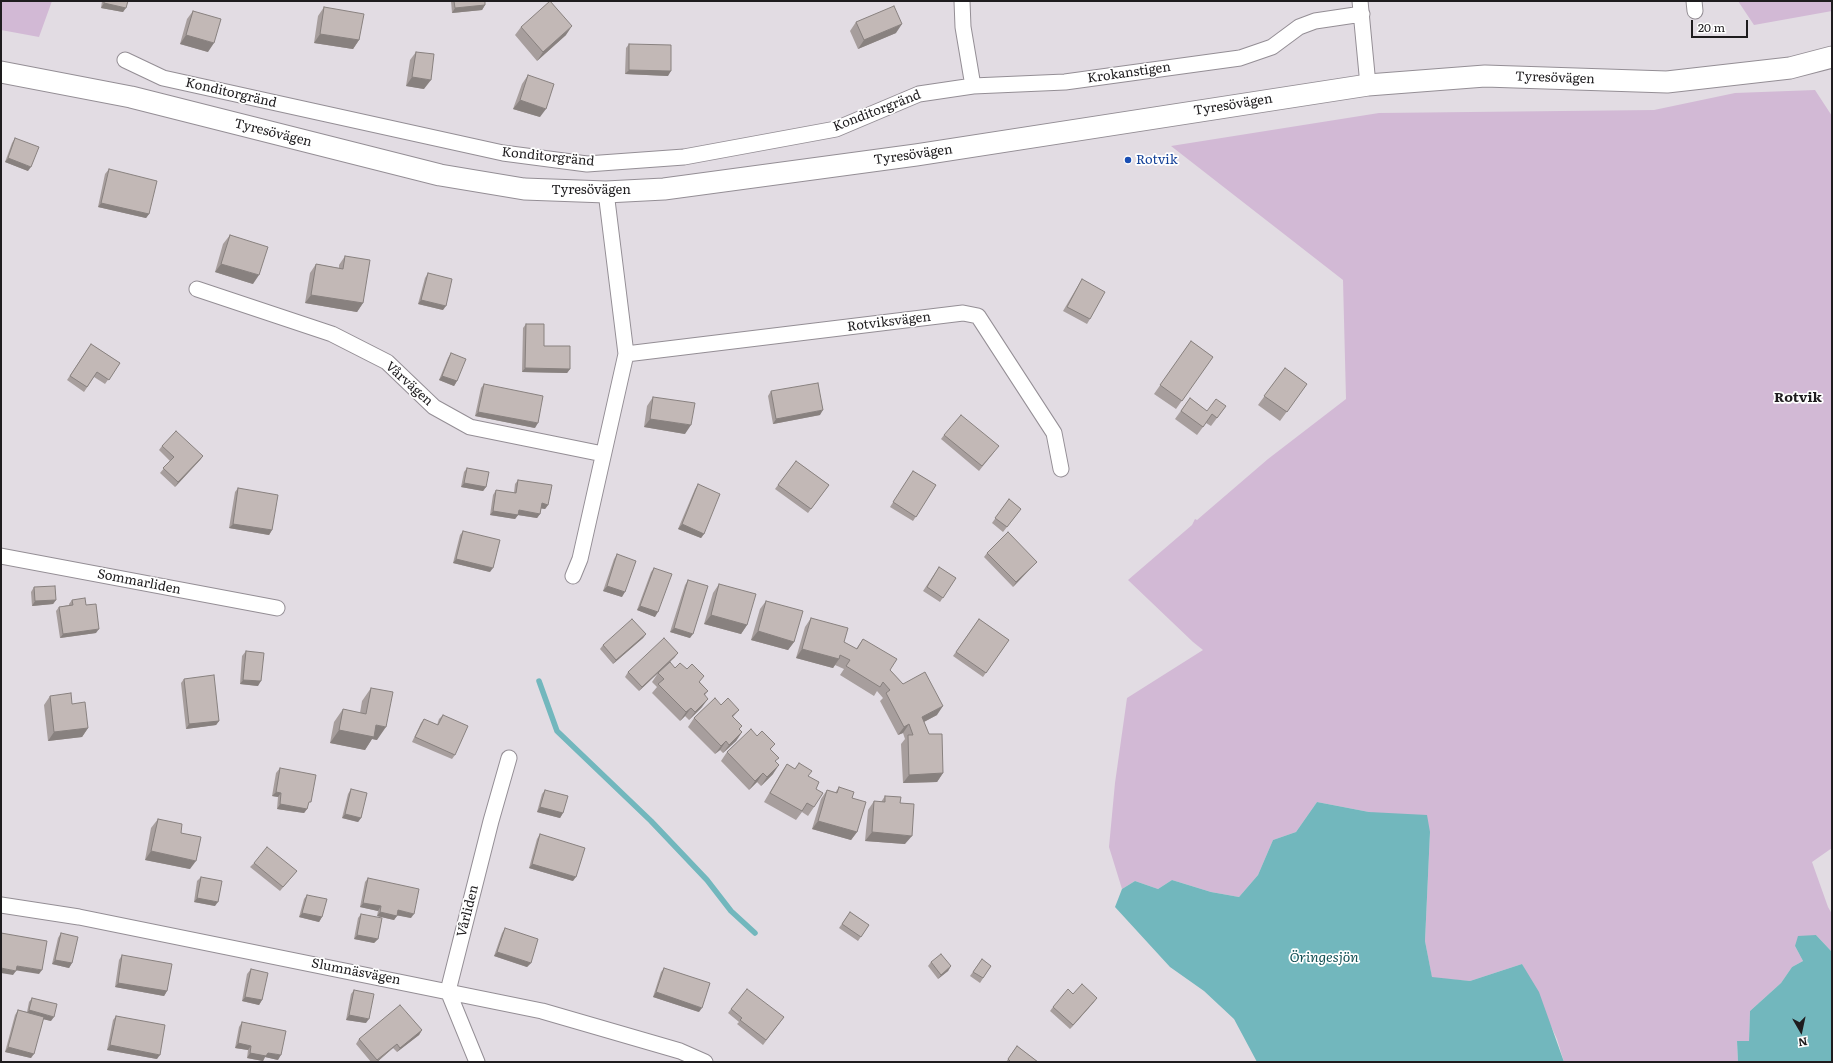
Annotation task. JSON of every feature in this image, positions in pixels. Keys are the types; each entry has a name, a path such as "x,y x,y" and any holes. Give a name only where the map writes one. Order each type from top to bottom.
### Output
{"main road":[{"name":"Tyresövägen","path":"1,72 131,97 440,175 524,189 606,192 664,189 916,154 1368,84 1485,76 1667,82 1790,68 1832,57"}],"street":[{"path":"962,1 963,27 973,86"},
{"path":"1361,8 1368,84"},
{"name":"Krokanstigen","path":"973,86 1065,82 1240,58 1272,47 1299,27 1314,20 1361,8"},
{"name":"Konditorgränd","path":"125,60 163,78 503,153 587,164 684,157 836,129 919,94 973,86"},
{"path":"573,576 580,559 626,354 606,192"},
{"name":"Vårvägen","path":"197,289 332,334 387,362 434,407 470,427 603,454"},
{"name":"Rotviksvägen","path":"626,354 963,313 978,316 1054,433 1061,468"},
{"name":"Sommarliden","path":"1,557 277,608"},
{"name":"Vårliden","path":"448,991 491,821 510,758"},
{"name":"Slumnäsvägen","path":"1,905 79,917 542,1011 680,1051 705,1062"},
{"path":"448,991 477,1062"}],"shaded area":[{"path":"1,1 52,1 39,37 1,30"},
{"path":"1738,1 1832,1 1832,11 1754,25"},
{"path":"1815,90 1832,116 1832,848 1812,862 1828,907 1832,914 1832,952 1816,935 1795,946 1803,961 1792,967 1781,983 1750,1011 1749,1041 1737,1041 1738,1062 1564,1062 1557,1039 1522,964 1470,981 1432,978 1425,941 1430,832 1369,812 1317,802 1296,832 1273,840 1258,875 1239,897 1211,892 1172,880 1158,889 1135,881 1122,889 1109,847 1115,783 1127,698 1203,650 1128,580 1192,525 1195,519 1197,520 1268,459 1346,399 1343,280 1171,146 1379,113 1654,110 1735,93"}],"water":[{"name":"Öringesjön","path":"1317,802 1369,812 1427,815 1430,832 1425,941 1432,977 1470,981 1522,964 1539,992 1564,1062 1257,1062 1234,1019 1204,991 1170,967 1115,907 1122,889 1135,881 1158,889 1172,880 1211,892 1239,897 1258,875 1273,840 1296,832"},
{"path":"1816,935 1832,952 1832,1062 1738,1062 1737,1041 1749,1041 1750,1011 1781,983 1792,967 1803,961 1795,946 1798,936"}],"building":[{"path":"104,1 128,1 126,8 104,3"},
{"path":"454,1 485,1 485,5 455,8"},
{"path":"550,1 572,26 543,52 521,27"},
{"path":"894,6 902,24 864,40 856,22"},
{"path":"324,7 364,14 359,40 320,34"},
{"path":"193,11 221,19 214,43 186,35"},
{"path":"629,44 671,45 671,71 629,70"},
{"path":"416,52 434,54 431,80 412,77"},
{"path":"528,75 554,84 546,109 520,100"},
{"path":"15,138 39,147 31,167 8,158"},
{"path":"109,169 157,181 149,214 101,203"},
{"path":"230,235 268,247 259,275 221,264"},
{"path":"345,256 370,260 363,303 311,295 316,264 343,269"},
{"path":"428,273 452,279 446,306 421,300"},
{"path":"1082,279 1105,292 1090,319 1067,307"},
{"path":"526,324 544,324 544,346 570,346 570,369 525,368"},
{"path":"1191,341 1213,357 1182,401 1160,385"},
{"path":"91,344 120,363 109,380 97,372 87,387 70,376"},
{"path":"451,353 466,359 457,381 442,376"},
{"path":"1285,368 1307,384 1287,412 1264,396"},
{"path":"818,383 823,410 776,419 771,391"},
{"path":"484,384 543,396 538,423 478,412"},
{"path":"653,397 695,403 691,425 650,419"},
{"path":"1190,398 1207,411 1216,399 1226,406 1217,418 1212,414 1203,427 1181,411"},
{"path":"961,415 999,446 982,466 944,435"},
{"path":"176,431 203,456 178,482 163,468 174,457 162,446"},
{"path":"796,461 829,485 811,509 778,485"},
{"path":"467,468 489,472 486,487 464,483"},
{"path":"913,471 936,485 916,517 893,502"},
{"path":"518,480 552,485 548,505 542,503 540,514 519,510 518,515 493,511 496,490 516,493"},
{"path":"698,484 720,494 704,534 682,524"},
{"path":"238,488 278,495 272,530 233,524"},
{"path":"1009,499 1021,509 1007,527 995,518"},
{"path":"463,531 500,540 493,568 456,559"},
{"path":"1008,532 1037,562 1016,582 987,553"},
{"path":"617,554 636,561 625,592 607,586"},
{"path":"939,567 956,578 943,598 927,587"},
{"path":"654,568 672,574 658,612 640,606"},
{"path":"688,580 708,586 693,634 674,628"},
{"path":"719,584 756,594 747,625 711,615"},
{"path":"55,586 56,600 35,601 34,587"},
{"path":"85,598 86,605 96,604 99,629 63,634 59,607 73,605 72,600"},
{"path":"766,601 803,611 794,642 758,631"},
{"path":"811,618 848,628 844,642 857,649 863,639 897,659 890,670 903,684 925,672 943,706 922,717 929,734 942,734 943,773 909,775 908,735 913,735 909,724 904,727 886,693 890,690 883,682 880,687 846,666 850,660 840,655 839,659 802,649"},
{"path":"632,619 646,634 616,660 603,645"},
{"path":"979,619 1009,640 986,673 956,652"},
{"path":"664,638 678,653 642,687 628,672"},
{"path":"246,651 264,653 261,681 243,680"},
{"path":"670,662 675,668 680,663 687,669 692,664 704,676 699,682 708,691 704,694 708,699 695,712 691,708 686,712 658,684 664,679 658,673"},
{"path":"214,675 219,721 189,724 184,679"},
{"path":"371,688 393,692 386,727 376,725 374,737 339,730 343,709 366,714"},
{"path":"71,693 72,704 85,702 88,728 54,732 50,696"},
{"path":"715,698 721,705 728,698 739,710 732,716 742,726 739,729 742,732 729,745 726,741 721,746 694,718"},
{"path":"443,715 468,726 455,755 415,737 424,719 438,725"},
{"path":"751,729 757,736 762,731 775,744 770,749 779,758 775,761 779,765 767,777 763,773 755,781 727,752"},
{"path":"799,763 812,771 808,776 819,782 816,789 823,793 814,807 807,803 802,811 770,793 787,764 795,769"},
{"path":"280,768 316,775 311,802 309,802 307,809 280,804 281,793 276,792"},
{"path":"839,787 854,792 852,798 866,802 857,832 818,821 827,790 837,793"},
{"path":"351,789 367,793 361,818 345,814"},
{"path":"545,790 568,796 563,813 540,807"},
{"path":"885,796 901,797 900,803 914,804 912,836 872,832 874,801 885,802"},
{"path":"158,819 182,824 181,833 201,837 196,861 151,851"},
{"path":"540,834 585,848 576,877 532,864"},
{"path":"267,847 297,871 283,887 254,863"},
{"path":"201,877 222,881 218,902 197,898"},
{"path":"368,878 419,889 414,914 398,910 397,916 380,912 381,906 363,903"},
{"path":"307,895 327,899 322,917 302,913"},
{"path":"850,912 869,925 861,937 842,924"},
{"path":"361,914 382,918 378,939 357,935"},
{"path":"505,928 538,939 531,963 497,952"},
{"path":"1,933 47,941 42,970 17,966 16,971 1,968"},
{"path":"61,933 78,937 72,963 55,960"},
{"path":"941,954 951,966 941,975 931,962"},
{"path":"122,955 172,964 167,991 118,983"},
{"path":"982,959 991,966 983,978 973,972"},
{"path":"664,968 710,983 702,1008 656,992"},
{"path":"251,969 268,973 262,1000 245,997"},
{"path":"1082,984 1097,998 1073,1025 1053,1007 1068,989 1073,994"},
{"path":"747,989 784,1017 766,1040 740,1020 742,1018 731,1009"},
{"path":"354,990 374,994 369,1019 349,1015"},
{"path":"32,998 57,1004 54,1017 29,1010"},
{"path":"400,1005 422,1030 400,1048 397,1044 377,1060 359,1039"},
{"path":"18,1010 44,1017 34,1054 8,1047"},
{"path":"116,1016 165,1025 160,1055 110,1045"},
{"path":"242,1022 286,1031 281,1055 268,1053 266,1056 250,1053 251,1046 238,1043"},
{"path":"1017,1046 1038,1062 1011,1062 1008,1059"}],"waterway":[{"path":"539,681 557,731 651,821 707,880 731,911 755,933"}],"place":[{"name":"Rotvik","path":"1128,160"}],"district":[{"name":"Rotvik","path":"1798,398"}]}
